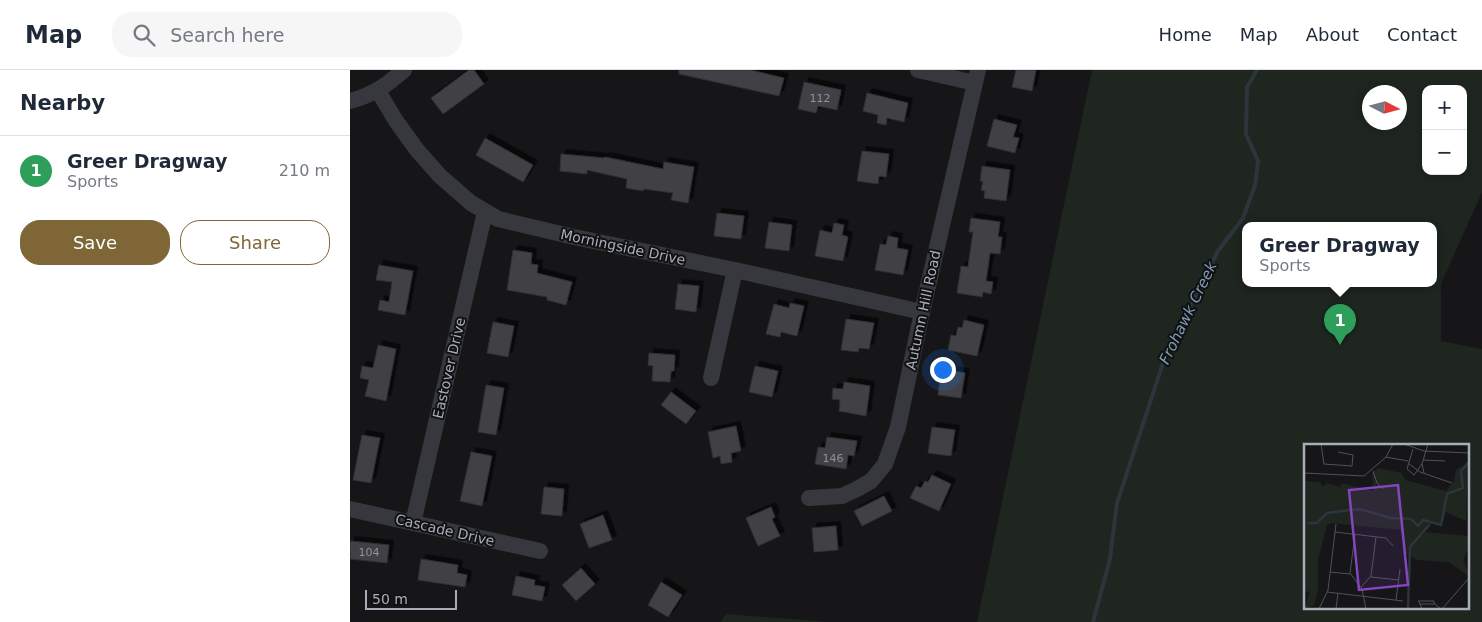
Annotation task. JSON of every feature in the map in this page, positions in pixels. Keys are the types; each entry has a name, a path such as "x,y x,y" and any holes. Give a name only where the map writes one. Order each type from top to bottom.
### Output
{"street":[{"path":"350,101 378,91 404,70"},
{"path":"918,70 977,77"},
{"name":"Autumn Hill Road","path":"809,498 842,496 871,481 886,464 898,427 922,312 977,77"},
{"name":"Morningside Drive","path":"378,91 396,121 417,150 440,176 471,203 484,212 498,218 522,225 922,312"},
{"name":"Eastover Drive","path":"413,523 484,212"},
{"path":"711,378 735,270"},
{"name":"Cascade Drive","path":"350,509 540,551"}],"shaded area":[{"path":"1092,70 1482,70 1482,192 1441,284 1441,341 1482,349 1482,622 977,622"},
{"path":"726,614 828,622 720,622"}],"building":[{"path":"469,70 474,70 484,84 443,114 431,98"},
{"path":"679,70 750,70 784,78 779,96 679,74"},
{"path":"1016,70 1036,70 1032,91 1012,87"},
{"path":"804,82 841,90 837,110 818,106 816,113 798,109"},
{"path":"867,93 908,103 904,122 887,118 886,125 877,123 878,115 863,111"},
{"path":"994,119 1017,125 1013,137 1019,138 1015,153 987,146"},
{"path":"485,138 533,165 523,182 476,155"},
{"path":"862,151 889,154 886,177 879,176 878,184 857,181"},
{"path":"561,154 605,157 663,169 664,162 694,167 688,203 671,200 673,193 626,188 627,179 587,170 587,174 560,171"},
{"path":"982,166 1010,170 1006,201 984,198 985,191 981,190 983,181 980,181"},
{"path":"717,213 744,216 741,239 714,236"},
{"path":"971,218 1000,222 998,237 1002,237 1000,254 990,253 986,281 993,282 991,294 983,292 982,297 957,293 961,266 968,267 973,232 969,232"},
{"path":"769,222 792,225 789,251 765,248"},
{"path":"834,223 844,225 842,235 848,237 843,261 815,256 820,230 832,233"},
{"path":"888,236 898,238 897,248 908,250 903,275 875,270 880,244 886,245"},
{"path":"513,250 532,253 531,264 538,265 537,273 572,282 566,305 547,300 547,297 507,290"},
{"path":"379,265 413,271 405,315 378,310 380,300 389,302 392,282 376,280"},
{"path":"678,284 699,286 696,312 675,309"},
{"path":"790,303 804,306 797,336 781,332 780,337 766,334 774,304 789,308"},
{"path":"846,319 874,323 869,349 859,348 858,352 841,350"},
{"path":"964,320 984,325 977,356 948,350 951,335 956,336 958,327 962,328"},
{"path":"493,322 514,326 508,357 487,353"},
{"path":"378,345 396,349 386,401 365,396 369,380 360,378 362,366 373,368"},
{"path":"649,353 675,355 674,371 671,371 670,382 652,381 653,366 648,365"},
{"path":"755,366 778,371 772,397 749,392"},
{"path":"941,369 965,373 961,398 938,395"},
{"path":"844,382 870,386 866,416 839,411 840,400 832,399 833,388 843,389"},
{"path":"486,385 504,388 496,435 478,432"},
{"path":"671,392 696,411 686,424 661,405"},
{"path":"736,426 741,451 731,453 732,462 721,464 720,456 713,458 708,432"},
{"path":"932,427 955,430 951,456 928,453"},
{"path":"362,435 380,438 371,483 353,480"},
{"path":"827,437 857,441 854,456 848,455 846,469 815,464 818,447 825,448"},
{"path":"471,452 492,456 482,506 460,501"},
{"path":"932,475 951,484 939,511 910,498 916,486 921,488"},
{"path":"544,487 564,489 562,516 541,514"},
{"path":"884,496 892,511 862,526 854,511"},
{"path":"771,507 775,517 772,519 780,536 758,546 746,518"},
{"path":"603,515 612,540 589,548 580,524"},
{"path":"836,526 838,550 814,552 812,528"},
{"path":"350,541 389,545 387,563 350,559"},
{"path":"421,559 458,565 457,573 467,575 465,587 418,580"},
{"path":"581,568 595,584 576,601 562,585"},
{"path":"516,576 535,580 534,585 545,587 542,601 512,595"},
{"path":"661,582 682,595 668,617 648,605"}],"waterway":[{"name":"Frohawk Creek","path":"1093,622 1110,559 1117,503 1166,354 1218,251 1243,218 1255,185 1258,161 1246,134 1247,87 1257,70"}],"place":[{"name":"Greer Dragway","path":"1340,345"}]}
